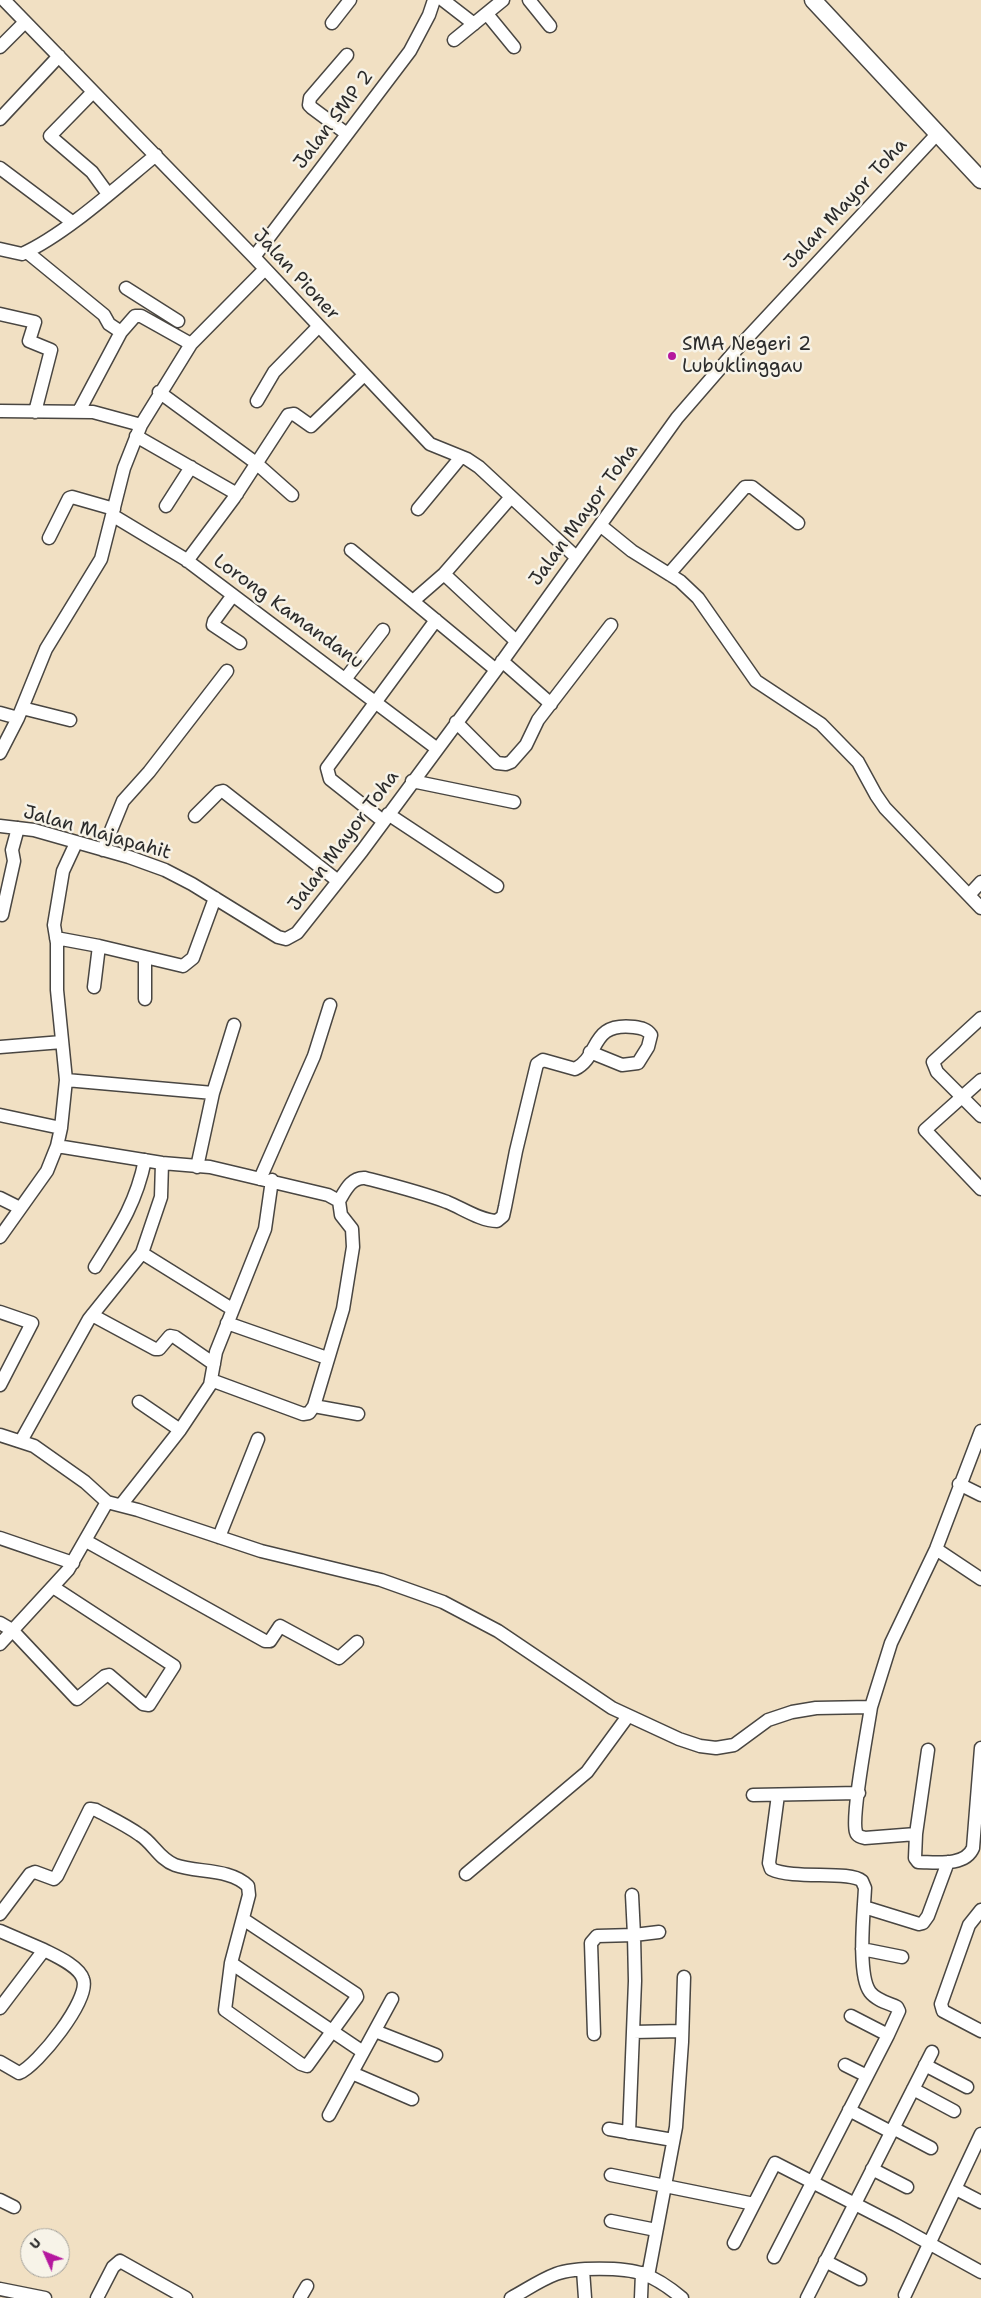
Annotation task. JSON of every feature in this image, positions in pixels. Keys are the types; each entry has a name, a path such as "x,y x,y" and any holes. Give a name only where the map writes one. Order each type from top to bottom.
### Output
{"main road":[{"path":"813,0 981,180"}],"street":[{"name":"Jalan Pioner","path":"4,0 92,93 156,155 254,257 430,444 461,457 478,467 576,557"},
{"path":"332,22 350,0"},
{"name":"Jalan SMP 2","path":"254,257 410,51 429,15 434,0"},
{"path":"443,0 474,24"},
{"path":"454,40 503,0"},
{"path":"529,0 550,26"},
{"path":"487,14 514,48"},
{"path":"0,48 25,22"},
{"path":"347,55 310,98 309,102 312,108 347,134"},
{"path":"0,120 59,56"},
{"path":"92,93 50,136 92,172 108,194"},
{"name":"Jalan Mayor Toha","path":"286,939 303,928 499,666 673,424 704,385 938,133"},
{"path":"0,249 15,254 27,252 72,222 156,155"},
{"path":"0,168 72,222"},
{"path":"27,252 104,315 109,324 121,332"},
{"path":"0,753 20,713 46,650 101,559 126,461 138,431 159,392 191,344 265,269"},
{"path":"126,288 178,321"},
{"path":"141,316 149,303"},
{"path":"0,314 35,322 29,341 51,350 35,412"},
{"path":"79,411 121,332 135,316 141,316 191,344"},
{"path":"257,400 274,372 318,327"},
{"path":"187,561 237,494 288,416 291,413 294,414 311,426 364,375"},
{"path":"159,392 256,463 292,495"},
{"path":"0,411 79,411 105,415 138,431 191,467 237,494"},
{"path":"418,509 461,457"},
{"path":"166,506 191,467"},
{"path":"669,574 745,487 752,487 798,523"},
{"name":"Lorong Kamandanu","path":"49,538 69,498 72,497 113,512 187,561 376,700 436,748"},
{"path":"413,601 444,574 512,497"},
{"path":"600,525 632,551 688,587 698,598 756,681 816,720 855,758 876,795 886,808 981,908"},
{"path":"351,550 436,620 551,704"},
{"path":"444,574 516,641"},
{"path":"233,595 213,625 240,643"},
{"path":"436,620 330,763 327,773 330,780 497,886"},
{"path":"456,722 497,762 506,764 511,762 528,742 538,720 611,625"},
{"path":"346,678 384,630"},
{"path":"103,850 123,801 150,772 227,671"},
{"path":"0,713 20,713 70,720"},
{"path":"412,781 514,802"},
{"path":"195,816 219,792 223,791 338,881"},
{"name":"Jalan Majapahit","path":"0,826 18,828 103,850 165,870 215,898 269,933 286,939"},
{"path":"2,915 14,861 12,850 18,828"},
{"path":"0,1237 47,1171 57,1146 61,1128 66,1080 57,990 56,938 53,932 63,871 76,843"},
{"path":"969,895 981,882"},
{"path":"56,938 100,946 180,966 190,962 215,898"},
{"path":"94,987 100,946"},
{"path":"145,957 146,1000"},
{"path":"120,1505 180,1430 208,1391 227,1323 265,1229 266,1180 314,1056 330,1005"},
{"path":"981,1018 932,1062 937,1072 981,1116"},
{"path":"197,1167 213,1093 234,1025"},
{"path":"211,1380 304,1414 309,1413 314,1406 343,1309 353,1247 352,1229 341,1215 339,1201 354,1180 365,1178 413,1191 469,1211 482,1218 497,1221 503,1216 516,1150 537,1064 543,1060 575,1069 582,1063 590,1052 604,1033 612,1028 628,1026 642,1028 651,1035 648,1047 638,1063 622,1065 590,1052"},
{"path":"0,1047 62,1042"},
{"path":"66,1080 213,1093"},
{"path":"981,1080 925,1130 981,1189"},
{"path":"0,1115 61,1128"},
{"path":"57,1146 162,1163 210,1167 328,1195 339,1201"},
{"path":"95,1267 131,1208 145,1160"},
{"path":"21,1441 92,1315 142,1253 161,1197 162,1163"},
{"path":"0,1198 20,1208"},
{"path":"142,1253 232,1310"},
{"path":"0,1312 32,1323 0,1385"},
{"path":"92,1315 155,1349 159,1349 170,1336 175,1337 214,1364"},
{"path":"227,1323 327,1358"},
{"path":"139,1402 180,1430"},
{"path":"314,1406 358,1414"},
{"path":"916,1834 865,1838 859,1836 856,1832 859,1793 872,1707 891,1643 936,1549 959,1484 980,1434"},
{"path":"0,1435 34,1446 70,1471 107,1502 261,1550 380,1580 443,1602 498,1631 628,1716 679,1739 700,1746 716,1748 734,1745 768,1720 792,1712 816,1708 872,1707"},
{"path":"220,1537 258,1439"},
{"path":"959,1484 981,1495"},
{"path":"0,1644 73,1563 107,1502"},
{"path":"0,1538 73,1563"},
{"path":"86,1541 266,1641 272,1639 280,1626 339,1658 357,1642"},
{"path":"936,1549 981,1579"},
{"path":"0,1623 12,1630 77,1699 105,1676 110,1675 143,1704 149,1705 174,1666 53,1587"},
{"path":"466,1874 587,1772 628,1716"},
{"path":"928,1750 916,1834 915,1858 918,1862 948,1862 965,1858 977,1848 981,1748"},
{"path":"754,1795 859,1793"},
{"path":"774,2258 898,2014 898,2009 870,1992 864,1979 862,1949 865,1888 862,1881 858,1877 788,1874 771,1869 769,1863 778,1795"},
{"path":"0,1914 30,1874 35,1872 54,1879 57,1876 90,1810 96,1810 140,1834 164,1860 174,1865 215,1873 244,1882 248,1886 249,1891 231,1962 225,2010 293,2059 307,2066 357,1997 356,1994 243,1919"},
{"path":"864,1906 919,1924 923,1923 928,1916 948,1862"},
{"path":"629,2133 635,1981 632,1896"},
{"path":"981,1910 969,1925 941,2004 943,2011 981,2032"},
{"path":"0,1931 44,1950 81,1973 85,1985 80,2002 74,2013 30,2067 19,2073 0,2062"},
{"path":"594,2034 590,1943 597,1936 659,1932"},
{"path":"862,1949 902,1957"},
{"path":"0,2008 44,1950"},
{"path":"231,1962 332,2033 363,2052"},
{"path":"641,2298 676,2127 684,1977"},
{"path":"329,2115 392,1999"},
{"path":"851,2016 888,2035"},
{"path":"375,2031 436,2055"},
{"path":"633,2032 682,2031"},
{"path":"807,2298 932,2052"},
{"path":"845,2065 867,2076"},
{"path":"925,2065 967,2086"},
{"path":"352,2074 412,2099"},
{"path":"913,2090 954,2110"},
{"path":"849,2110 931,2148"},
{"path":"609,2129 673,2140"},
{"path":"906,2295 956,2189 976,2161 981,2134"},
{"path":"734,2243 775,2163 981,2272"},
{"path":"872,2170 907,2187"},
{"path":"611,2175 754,2204"},
{"path":"956,2189 981,2202"},
{"path":"0,2200 14,2207"},
{"path":"611,2221 656,2230"},
{"path":"97,2298 113,2267 120,2261 186,2298"},
{"path":"825,2261 860,2278"},
{"path":"512,2298 555,2274 569,2270 604,2268 645,2274 665,2284 682,2298"},
{"path":"583,2270 585,2298"},
{"path":"300,2298 307,2286"},
{"path":"8,2291 44,2298"}],"place":[{"name":"SMA Negeri 2 Lubuklinggau","path":"672,356"}]}
